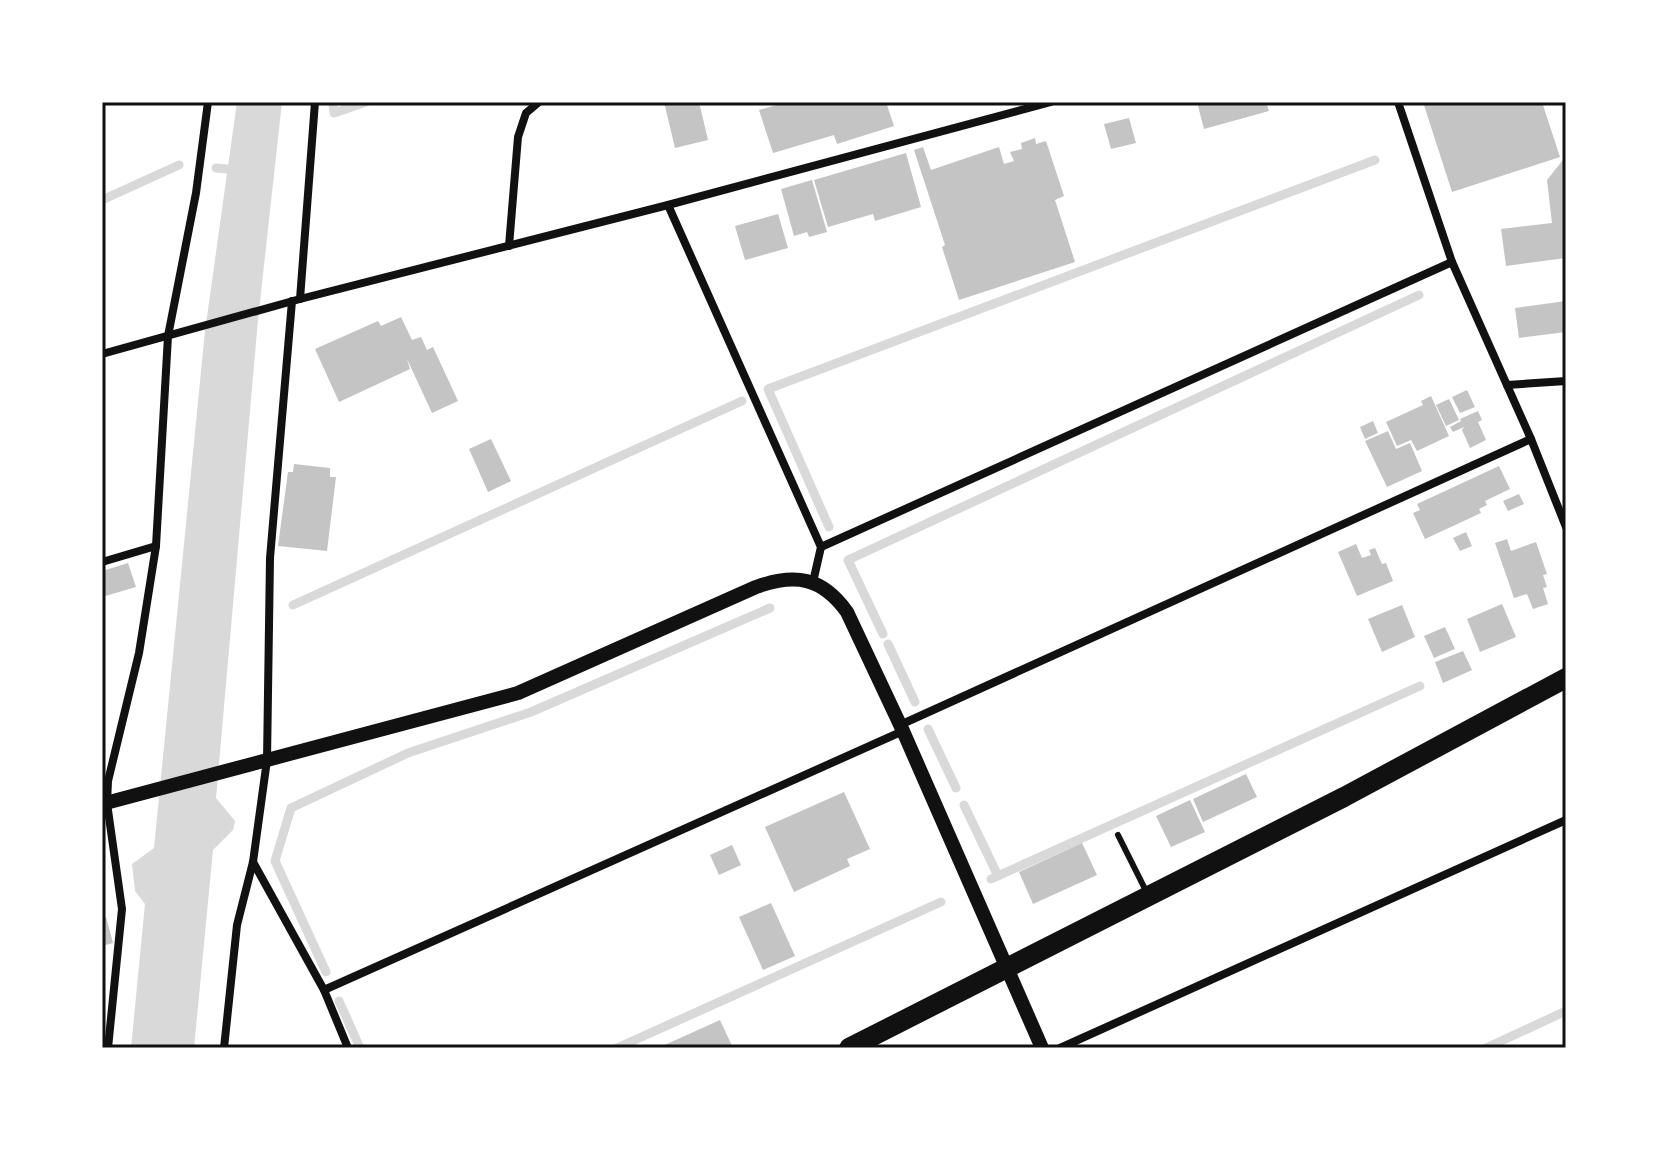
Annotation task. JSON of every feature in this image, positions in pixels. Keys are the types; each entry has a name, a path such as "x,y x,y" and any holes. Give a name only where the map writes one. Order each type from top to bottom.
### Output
{"main road":[{"path":"849,1048 1344,797 1566,678"}],"street":[{"path":"108,1048 122,909 105,804 139,653 156,546 168,336 196,193 208,102"},
{"path":"224,1048 237,925 253,862 262,762 270,558 315,102"},
{"path":"509,246 518,137 526,113 539,102"},
{"path":"102,354 1051,102"},
{"path":"1398,102 1452,262 1531,439 1566,527"},
{"path":"668,205 821,547 813,582"},
{"path":"821,547 1452,262"},
{"path":"1507,385 1566,381"},
{"path":"324,990 1531,439"},
{"path":"102,562 156,546"},
{"path":"105,804 518,693 777,580 813,582 836,597 847,612 902,728 1042,1048"},
{"path":"1060,1048 1566,820"},
{"path":"253,862 324,990 348,1048"}],"lane":[{"path":"1118,835 1149,896"}],"shaded area":[{"path":"237,102 282,102 258,320 216,798 235,821 233,830 213,850 194,1048 131,1048 145,904 135,891 132,864 154,848 205,331"}],"building":[{"path":"664,102 699,102 708,140 675,148"},
{"path":"787,102 886,102 894,126 837,144 834,135 773,153 759,110"},
{"path":"1197,102 1266,102 1269,111 1204,129"},
{"path":"1423,102 1542,102 1560,157 1452,192"},
{"path":"1129,118 1136,143 1111,149 1104,124"},
{"path":"1035,138 1036,144 1046,141 1064,196 1055,200 1075,262 959,300 914,150 923,147 931,170 999,147 1004,164 1014,161 1010,152 1022,149 1021,143"},
{"path":"906,153 921,207 875,221 873,214 828,227 814,180"},
{"path":"1566,156 1566,258 1506,266 1501,229 1552,223 1547,180"},
{"path":"812,180 827,232 809,237 807,232 794,236 781,189"},
{"path":"778,214 788,248 745,260 735,226"},
{"path":"1566,301 1566,332 1519,338 1515,308"},
{"path":"401,317 412,340 421,337 427,350 433,347 458,401 432,413 407,359 410,369 339,402 315,349 378,321 381,326"},
{"path":"1467,390 1475,407 1460,413 1452,397"},
{"path":"1431,396 1449,436 1417,451 1411,440 1397,446 1386,422 1423,405 1421,401"},
{"path":"1449,399 1459,420 1446,426 1436,405"},
{"path":"1478,411 1482,420 1478,422 1486,440 1470,448 1462,430 1464,427 1453,432 1450,427"},
{"path":"1373,421 1378,433 1365,439 1360,427"},
{"path":"1388,431 1396,449 1410,443 1422,471 1387,487 1365,441"},
{"path":"491,439 511,481 488,492 469,449"},
{"path":"294,464 330,468 330,477 336,477 327,551 278,546 288,472 293,472"},
{"path":"1499,466 1510,489 1485,501 1487,505 1479,509 1481,513 1425,539 1413,513 1420,510 1417,504"},
{"path":"1519,494 1524,504 1508,511 1503,501"},
{"path":"1466,532 1472,546 1460,551 1453,538"},
{"path":"1507,539 1511,551 1536,542 1547,574 1543,575 1547,587 1543,588 1548,604 1533,609 1527,594 1514,598 1495,543"},
{"path":"1356,544 1362,558 1371,555 1369,550 1375,548 1382,564 1386,563 1393,581 1357,596 1338,552"},
{"path":"128,563 136,587 102,597 102,571"},
{"path":"1502,604 1516,637 1480,652 1467,619"},
{"path":"1402,605 1415,637 1382,652 1368,619"},
{"path":"1445,627 1455,649 1434,658 1424,636"},
{"path":"1463,651 1472,670 1443,683 1435,662"},
{"path":"1246,774 1257,797 1203,822 1193,799"},
{"path":"844,792 870,849 847,859 850,866 794,892 765,827"},
{"path":"1190,800 1205,832 1171,847 1156,816"},
{"path":"1082,843 1097,875 1033,904 1019,872"},
{"path":"732,845 741,865 719,875 710,855"},
{"path":"771,903 795,956 763,970 739,917"},
{"path":"106,917 113,943 102,946 102,918"},
{"path":"720,1020 733,1048 658,1048"}],"waterway":[{"path":"333,104 334,113 366,102"},
{"path":"829,527 768,389 1375,160"},
{"path":"102,200 179,165"},
{"path":"216,168 237,170"},
{"path":"883,634 848,560 1419,295"},
{"path":"293,605 742,401"},
{"path":"326,972 275,861 291,808 408,753 531,712 770,608"},
{"path":"888,644 915,702"},
{"path":"991,879 1420,686"},
{"path":"928,729 956,788"},
{"path":"964,805 998,876"},
{"path":"617,1048 941,902"},
{"path":"339,1001 360,1048"},
{"path":"1486,1048 1566,1011"}]}
